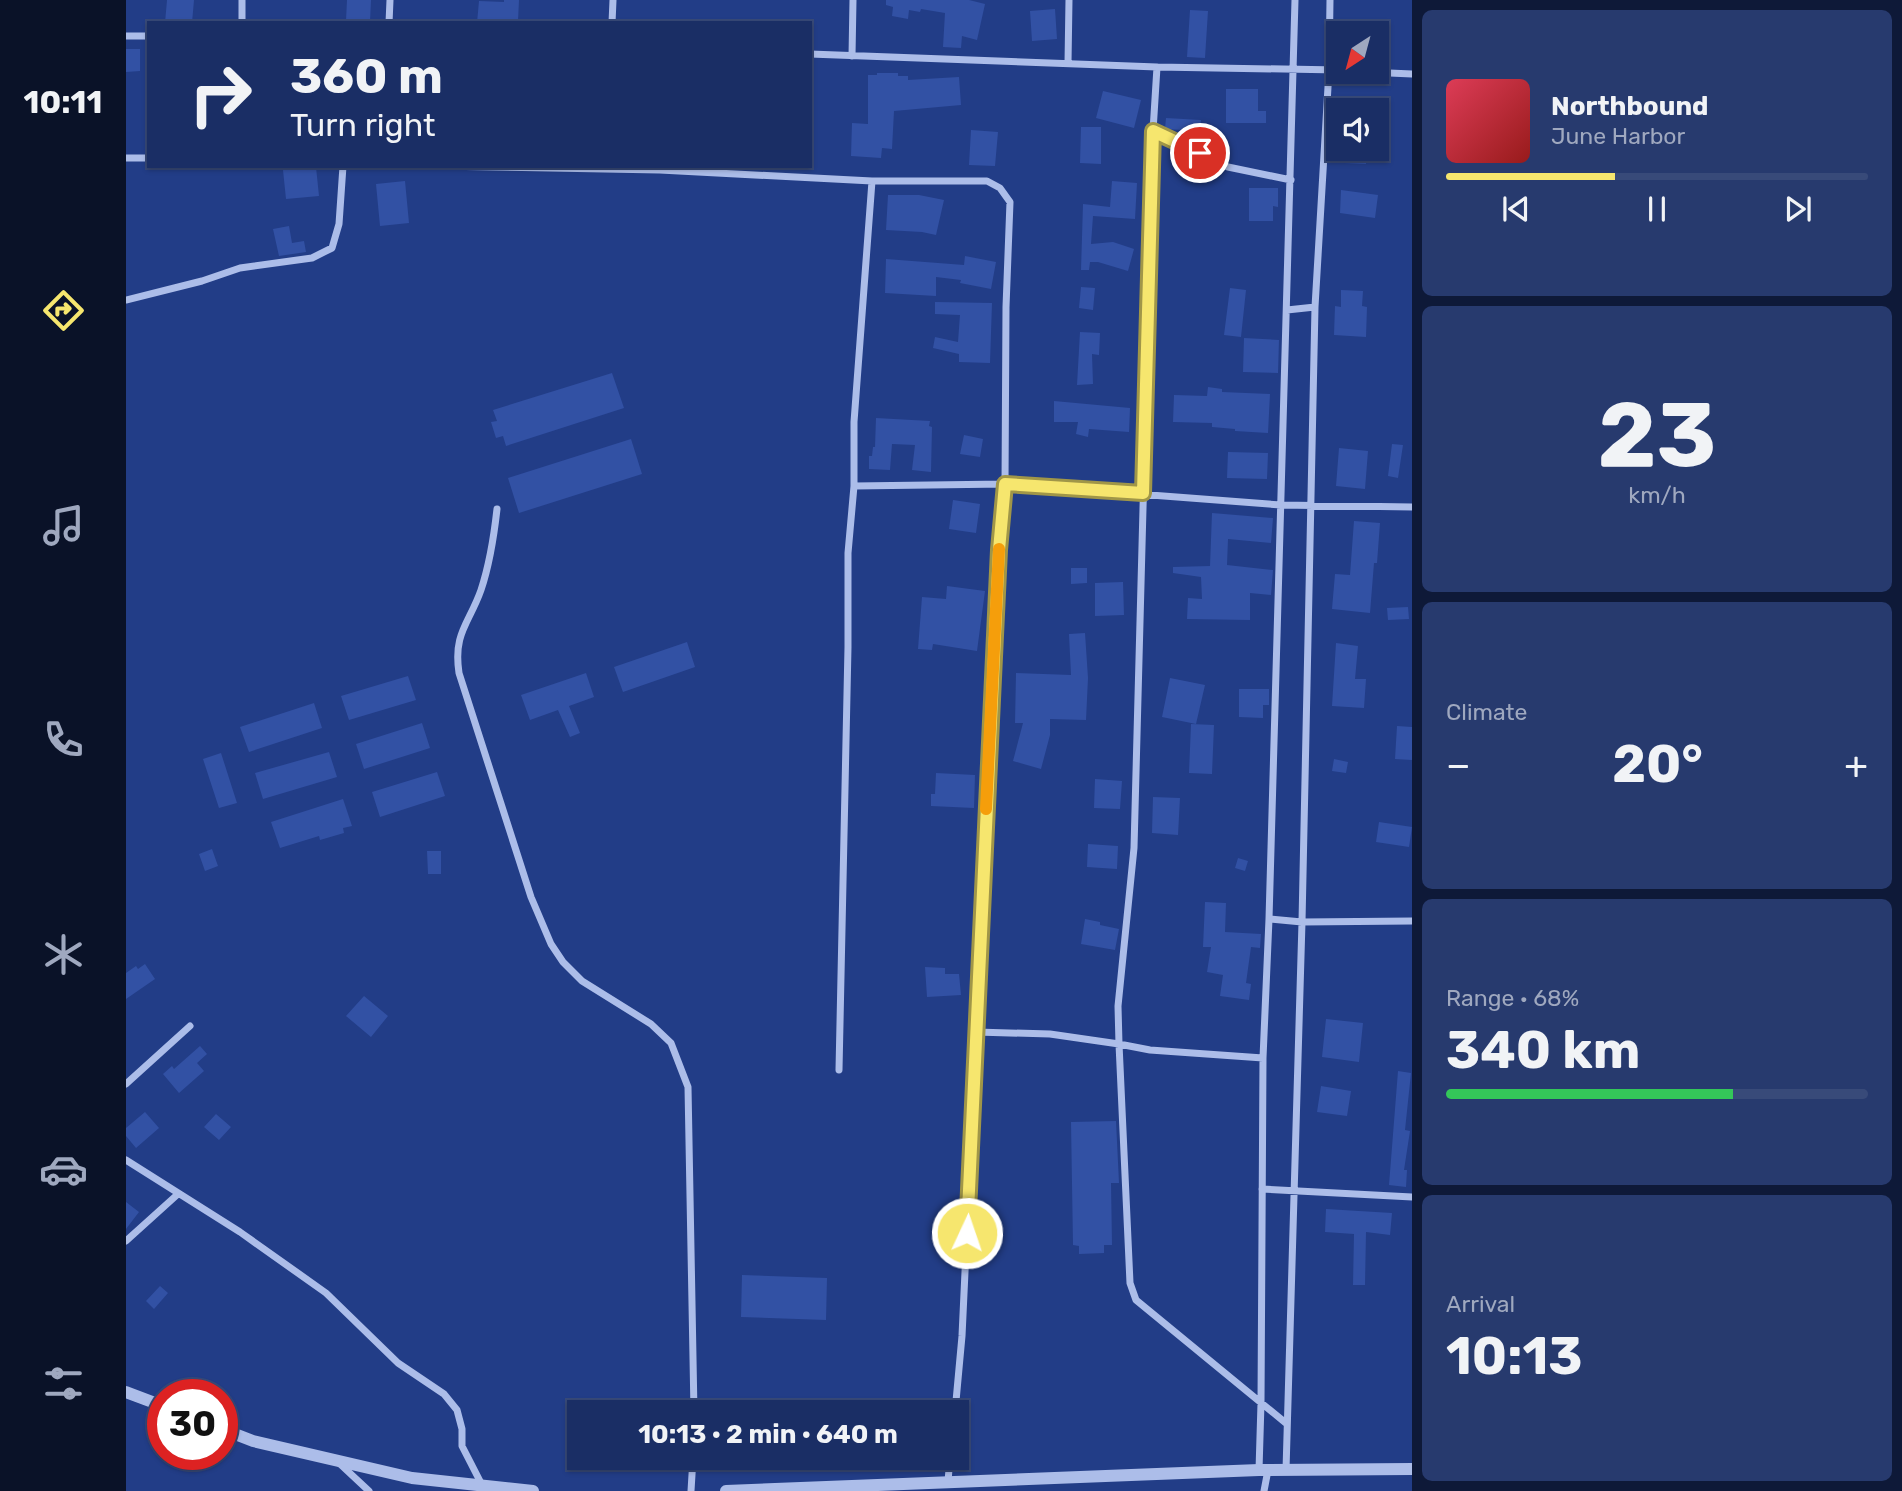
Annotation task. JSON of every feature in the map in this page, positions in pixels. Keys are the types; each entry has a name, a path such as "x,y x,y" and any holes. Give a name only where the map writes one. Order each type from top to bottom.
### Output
{"street":[{"path":"242,0 242,21"},
{"path":"389,21 390,0"},
{"path":"612,21 613,0"},
{"path":"852,56 853,0"},
{"path":"1068,63 1069,0"},
{"path":"1264,1491 1261,1404 1263,1058 1291,180 1294,0"},
{"path":"1330,0 1330,21"},
{"path":"126,36 147,36"},
{"path":"812,54 1157,67 1326,70"},
{"path":"1157,67 1153,131 1134,848 1118,1006 1130,1283 1136,1300 1287,1424"},
{"path":"1390,73 1412,74"},
{"path":"1286,1471 1302,922 1315,307 1328,84"},
{"path":"1153,131 1228,167 1291,180"},
{"path":"126,158 147,158"},
{"path":"126,300 202,281 240,268 312,258 332,247 339,224 343,168"},
{"path":"548,168 660,170 872,181 987,181 1000,188 1010,202 1006,307 1005,484 999,550 962,1336 955,1400"},
{"path":"839,1070 848,553 854,486 854,422 872,181"},
{"path":"1287,310 1315,307"},
{"path":"854,486 1005,484 1312,507 1412,507"},
{"path":"497,509 492,551 481,591 458,637 456,654 459,673 531,897 551,944 563,962 582,981 651,1024 671,1043 688,1087 694,1400"},
{"path":"1269,919 1302,922 1412,921"},
{"path":"126,1084 190,1026"},
{"path":"976,1032 1050,1034 1150,1051 1263,1058"},
{"path":"126,1160 265,1249 326,1293 398,1363 444,1394 457,1410 462,1429 462,1446 482,1485"},
{"path":"1262,1189 1412,1197"},
{"path":"126,1241 178,1194"},
{"path":"126,1392 147,1400"},
{"path":"238,1435 412,1478 533,1491"},
{"path":"336,1460 369,1491"},
{"path":"726,1491 1041,1484 1263,1470 1412,1469"},
{"path":"691,1491 692,1470"}],"building":[{"path":"167,0 194,0 192,21 165,21"},
{"path":"347,0 371,0 370,21 346,21"},
{"path":"519,0 518,21 477,21 479,1"},
{"path":"886,0 969,0 985,4 977,40 962,36 961,48 943,47 945,13 921,9 920,12 909,10 908,19 892,16 893,7 886,5"},
{"path":"1055,9 1057,39 1032,41 1030,11"},
{"path":"1190,10 1208,11 1205,58 1187,57"},
{"path":"126,49 140,49 140,71 126,72"},
{"path":"898,73 898,76 908,76 908,80 959,77 961,105 894,111 892,149 882,148 881,158 851,156 852,123 868,124 868,75"},
{"path":"1226,89 1258,89 1258,111 1266,111 1266,123 1226,123"},
{"path":"1103,91 1141,100 1134,128 1096,118"},
{"path":"1350,96 1377,97 1377,98"},
{"path":"1166,118 1201,120 1200,131 1165,129"},
{"path":"1081,127 1101,127 1101,164 1080,163"},
{"path":"971,130 998,132 995,166 969,165"},
{"path":"1344,161 1366,161 1366,164"},
{"path":"316,168 319,196 286,199 283,170"},
{"path":"405,181 409,223 380,226 376,184"},
{"path":"1112,181 1137,183 1135,219 1093,216 1091,244 1113,242 1134,249 1128,271 1098,262 1090,262 1089,270 1081,270 1083,204 1110,207"},
{"path":"1249,188 1278,188 1278,207 1273,206 1273,221 1249,221"},
{"path":"1341,190 1378,195 1375,218 1340,213"},
{"path":"888,195 919,195 944,200 936,235 886,230"},
{"path":"289,226 292,243 304,241 306,252 279,256 273,229"},
{"path":"965,256 996,262 991,289 960,283 961,280 936,277 936,296 885,293 886,259 964,265"},
{"path":"1081,287 1095,288 1093,310 1079,308"},
{"path":"1230,288 1246,290 1241,337 1224,335"},
{"path":"1341,290 1363,291 1362,306 1367,307 1366,337 1334,335 1335,306 1341,307"},
{"path":"935,302 992,303 990,363 959,362 959,354 933,348 935,337 958,342 960,315 935,314"},
{"path":"1080,332 1100,333 1099,355 1092,354 1093,384 1077,385"},
{"path":"1244,338 1279,340 1278,373 1243,372"},
{"path":"612,373 624,408 506,446 503,436 496,438 491,422 497,421 493,410"},
{"path":"1208,387 1222,389 1222,392 1270,394 1268,433 1212,427 1212,423 1173,422 1174,395 1207,396"},
{"path":"1054,401 1130,408 1129,432 1089,429 1088,437 1076,434 1078,422 1054,422"},
{"path":"876,418 930,421 931,472 912,470 915,445 892,444 890,470 869,469 869,456 872,456 875,447"},
{"path":"964,435 983,439 980,457 960,454"},
{"path":"631,439 642,474 519,513 508,478"},
{"path":"1392,444 1403,445 1398,478 1388,476"},
{"path":"1339,448 1368,451 1365,489 1336,486"},
{"path":"1228,452 1268,453 1267,479 1227,478"},
{"path":"953,500 980,504 976,533 949,529"},
{"path":"1212,513 1273,518 1271,543 1228,539 1227,565 1273,570 1271,595 1250,593 1250,620 1187,619 1188,598 1202,599 1201,577 1173,573 1173,567 1210,566"},
{"path":"1354,521 1380,523 1370,613 1332,609 1335,574 1350,575"},
{"path":"1071,568 1087,568 1087,583 1071,584"},
{"path":"1123,582 1124,615 1095,616 1095,583"},
{"path":"947,586 985,591 977,651 933,644 932,650 918,649 922,597 946,599"},
{"path":"1408,607 1409,619 1388,620 1387,608"},
{"path":"1085,633 1088,678 1086,720 1050,719 1050,735 1041,769 1013,761 1023,723 1015,723 1016,673 1071,675 1069,634"},
{"path":"687,642 695,667 623,692 614,667"},
{"path":"1336,643 1358,646 1355,679 1366,679 1364,708 1332,706"},
{"path":"586,673 594,697 569,706 580,733 570,737 558,710 530,720 521,695"},
{"path":"408,676 416,700 349,720 341,696"},
{"path":"1170,678 1205,685 1196,724 1162,717"},
{"path":"1239,689 1269,689 1269,705 1263,705 1263,718 1239,717"},
{"path":"314,703 322,728 249,752 240,727"},
{"path":"422,723 430,748 364,769 356,744"},
{"path":"1191,724 1214,725 1212,774 1189,773"},
{"path":"1397,726 1412,727 1412,760 1395,759"},
{"path":"329,752 337,777 263,799 255,773"},
{"path":"221,753 237,803 219,808 203,759"},
{"path":"1334,759 1348,762 1346,773 1332,771"},
{"path":"437,772 445,796 380,817 372,792"},
{"path":"936,773 975,775 974,808 931,806 931,794 935,794"},
{"path":"1095,779 1122,781 1120,809 1094,808"},
{"path":"1153,797 1180,798 1178,835 1152,833"},
{"path":"343,799 352,826 343,828 344,833 320,840 319,836 280,848 271,822"},
{"path":"1379,822 1412,827 1409,847 1376,842"},
{"path":"1088,844 1118,846 1117,869 1087,867"},
{"path":"212,849 218,866 205,871 199,854"},
{"path":"427,851 441,851 441,874 428,874"},
{"path":"1238,858 1248,861 1245,871 1235,868"},
{"path":"1205,902 1226,903 1225,932 1261,934 1260,948 1251,947 1246,983 1251,984 1249,1000 1220,996 1223,975 1207,972 1211,947 1203,947"},
{"path":"1085,919 1119,929 1115,950 1081,944"},
{"path":"145,964 155,979 126,999 126,973"},
{"path":"925,967 945,968 945,974 959,974 961,995 927,997"},
{"path":"364,996 388,1016 371,1037 346,1016"},
{"path":"1326,1019 1363,1023 1359,1062 1322,1057"},
{"path":"200,1046 207,1054 197,1063 204,1071 179,1093 163,1074 172,1066 174,1069"},
{"path":"1398,1071 1411,1073 1405,1130 1410,1131 1404,1170 1407,1170 1406,1187 1389,1185"},
{"path":"1321,1086 1351,1091 1347,1116 1317,1112"},
{"path":"145,1112 159,1128 136,1148 126,1136 126,1128"},
{"path":"216,1114 231,1127 219,1140 204,1127"},
{"path":"1116,1121 1119,1183 1111,1183 1112,1245 1104,1245 1104,1253 1079,1254 1079,1246 1073,1245 1071,1122"},
{"path":"126,1202 139,1212 126,1229"},
{"path":"1326,1209 1392,1213 1390,1235 1366,1232 1365,1285 1353,1285 1354,1234 1325,1232"},
{"path":"742,1275 827,1278 826,1320 741,1317"},
{"path":"160,1286 168,1293 154,1309 146,1301"}],"slow traffic":[{"path":"986,809 999,549"}],"route":[{"path":"967,1233 1000,524 1005,484 1143,493 1153,131 1200,153"}]}
